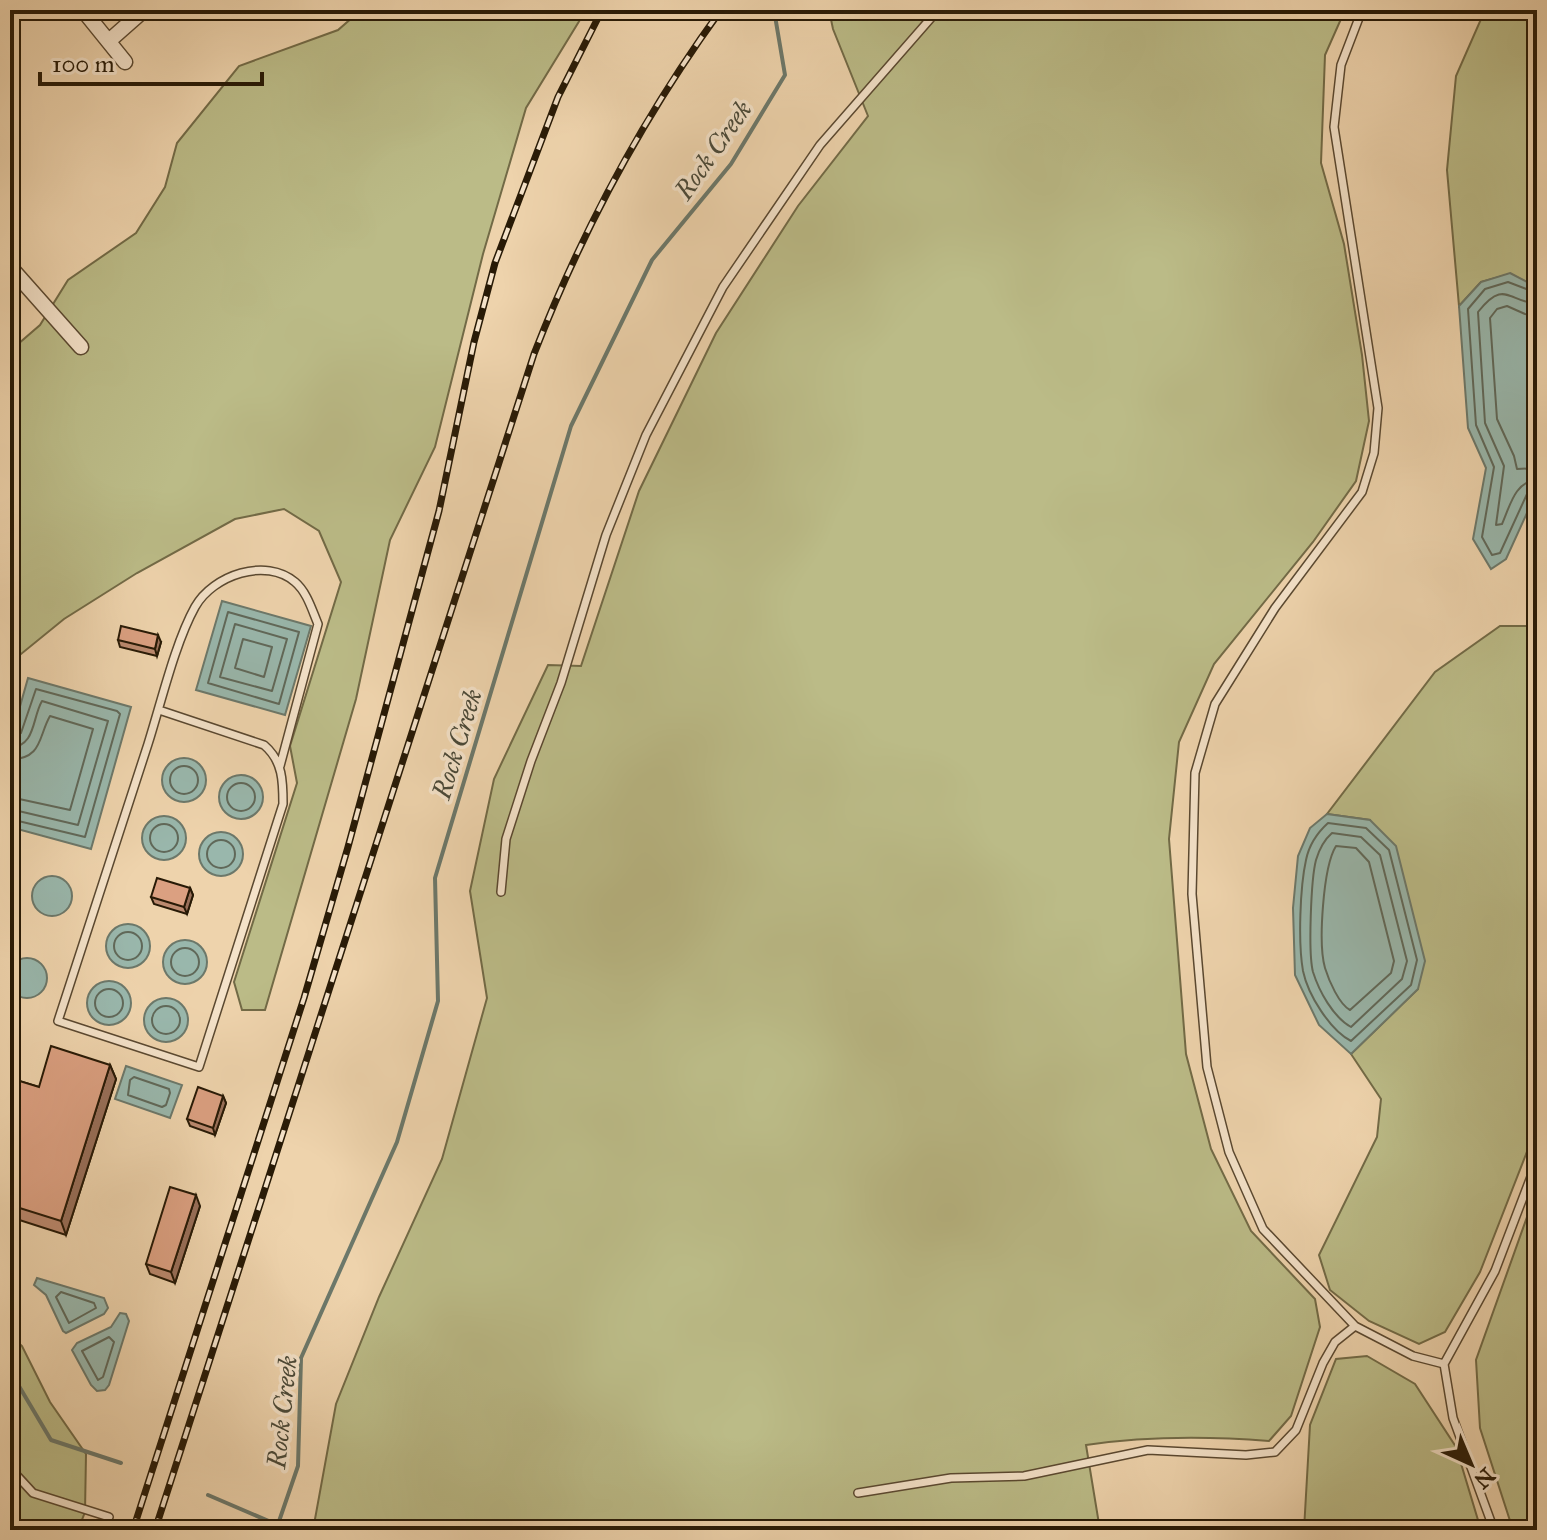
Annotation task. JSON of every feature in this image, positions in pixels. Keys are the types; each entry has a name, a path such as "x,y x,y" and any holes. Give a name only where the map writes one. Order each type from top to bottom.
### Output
{"street":[{"path":"83,10 125,62"},
{"path":"110,40 144,10"},
{"path":"10,267 81,347"}],"lane":[{"path":"501,892 506,839 561,683 606,535 646,435 732,274 820,145 938,10"},
{"path":"1362,10 1341,65 1334,127 1378,408 1374,453 1362,492 1275,608 1215,704 1195,773 1192,894 1207,1067 1229,1152 1263,1229 1355,1326 1413,1356 1444,1364"},
{"path":"159,710 264,745 272,751 280,766 283,782 283,804 199,1067 58,1021 159,710 196,604 213,587 239,573 267,569 295,581 309,601 318,624 280,766"},
{"path":"1494,1530 1453,1418 1444,1364 1495,1271 1537,1161"},
{"path":"858,1493 951,1478 1024,1476 1148,1450 1246,1455 1275,1452 1296,1430 1323,1363 1335,1342 1355,1326"},
{"path":"10,1468 33,1493 109,1517"}],"green space":[{"path":"361,10 586,10 526,108 483,254 435,447 390,540 356,699 265,1010 242,1010 234,982 297,783 290,746 341,582 319,531 284,509 235,519 137,573 64,619 10,663 10,351 40,325 68,280 136,233 165,187 177,143 239,66 338,30"},
{"path":"829,10 1345,10 1325,55 1321,163 1344,244 1369,421 1356,481 1313,542 1214,664 1179,742 1169,839 1186,1054 1211,1149 1251,1231 1315,1299 1320,1327 1291,1416 1269,1441 1177,1438 1086,1445 1100,1530 313,1530 336,1404 379,1297 442,1159 487,998 470,891 494,779 548,665 581,666 639,491 716,333 798,206 868,116 833,29"},
{"path":"1485,10 1537,10 1537,287 1510,274 1481,282 1459,306 1447,170 1456,76"},
{"path":"1500,626 1537,626 1537,1126 1480,1272 1445,1332 1419,1344 1369,1321 1330,1290 1319,1255 1377,1137 1381,1099 1351,1054 1418,989 1370,820 1327,814 1435,672"},
{"path":"1537,1189 1537,1530 1513,1530 1480,1428 1476,1360"},
{"path":"10,1335 22,1346 50,1402 86,1454 85,1512 78,1530 10,1530"},
{"path":"1367,1356 1415,1384 1456,1447 1481,1530 1304,1530 1310,1425 1336,1359"}],"water":[{"path":"1510,273 1537,287 1537,491 1506,559 1491,569 1473,539 1486,468 1468,428 1459,306 1481,282"},
{"path":"222,601 311,626 285,715 196,690"},
{"path":"28,678 131,707 91,849 10,827 10,742"},
{"path":"184,758 200,764 206,780 200,796 184,802 168,796 162,780 168,764"},
{"path":"241,775 257,781 263,797 257,813 241,819 225,813 219,797 225,781"},
{"path":"1327,814 1370,820 1396,846 1425,961 1418,989 1351,1054 1319,1025 1295,975 1293,908 1298,856 1310,828"},
{"path":"164,816 180,822 186,838 180,854 164,860 148,854 142,838 148,822"},
{"path":"221,832 237,838 243,854 237,870 221,876 205,870 199,854 205,838"},
{"path":"52,876 66,882 72,896 66,910 52,916 38,910 32,896 38,882"},
{"path":"128,924 144,930 150,946 144,962 128,968 112,962 106,946 112,930"},
{"path":"185,940 201,946 207,962 201,978 185,984 169,978 163,962 169,946"},
{"path":"27,958 41,964 47,978 41,992 27,998 13,992 7,978 13,964"},
{"path":"109,981 125,987 131,1003 125,1019 109,1025 93,1019 87,1003 93,987"},
{"path":"166,998 182,1004 188,1020 182,1036 166,1042 150,1036 144,1020 150,1004"},
{"path":"126,1066 182,1085 170,1118 115,1099"},
{"path":"37,1278 104,1298 108,1308 104,1314 66,1333 46,1295 34,1285"},
{"path":"120,1313 126,1314 129,1321 109,1385 105,1390 97,1391 72,1350 77,1343 111,1327"}],"building":[{"path":"121,626 158,635 155,649 118,640"},
{"path":"157,878 190,888 184,907 151,897"},
{"path":"10,924 16,926 10,944"},
{"path":"51,1046 110,1065 61,1221 10,1205 14,1171 10,1170 10,1078 39,1087"},
{"path":"198,1087 223,1096 213,1128 187,1119"},
{"path":"170,1187 196,1195 171,1272 146,1264"}],"waterway":[{"name":"Rock Creek","path":"276,1530 298,1466 301,1358 397,1142 438,1001 435,878 571,426 652,260 731,164 785,75 774,10"},
{"path":"10,1371 51,1440 121,1463"},
{"path":"208,1495 278,1525"}],"railway":[{"path":"133,1530 304,998 348,847 439,511 474,342 495,263 558,97 602,10"},
{"path":"155,1530 534,354 572,263 616,176 640,133 721,10"}]}
